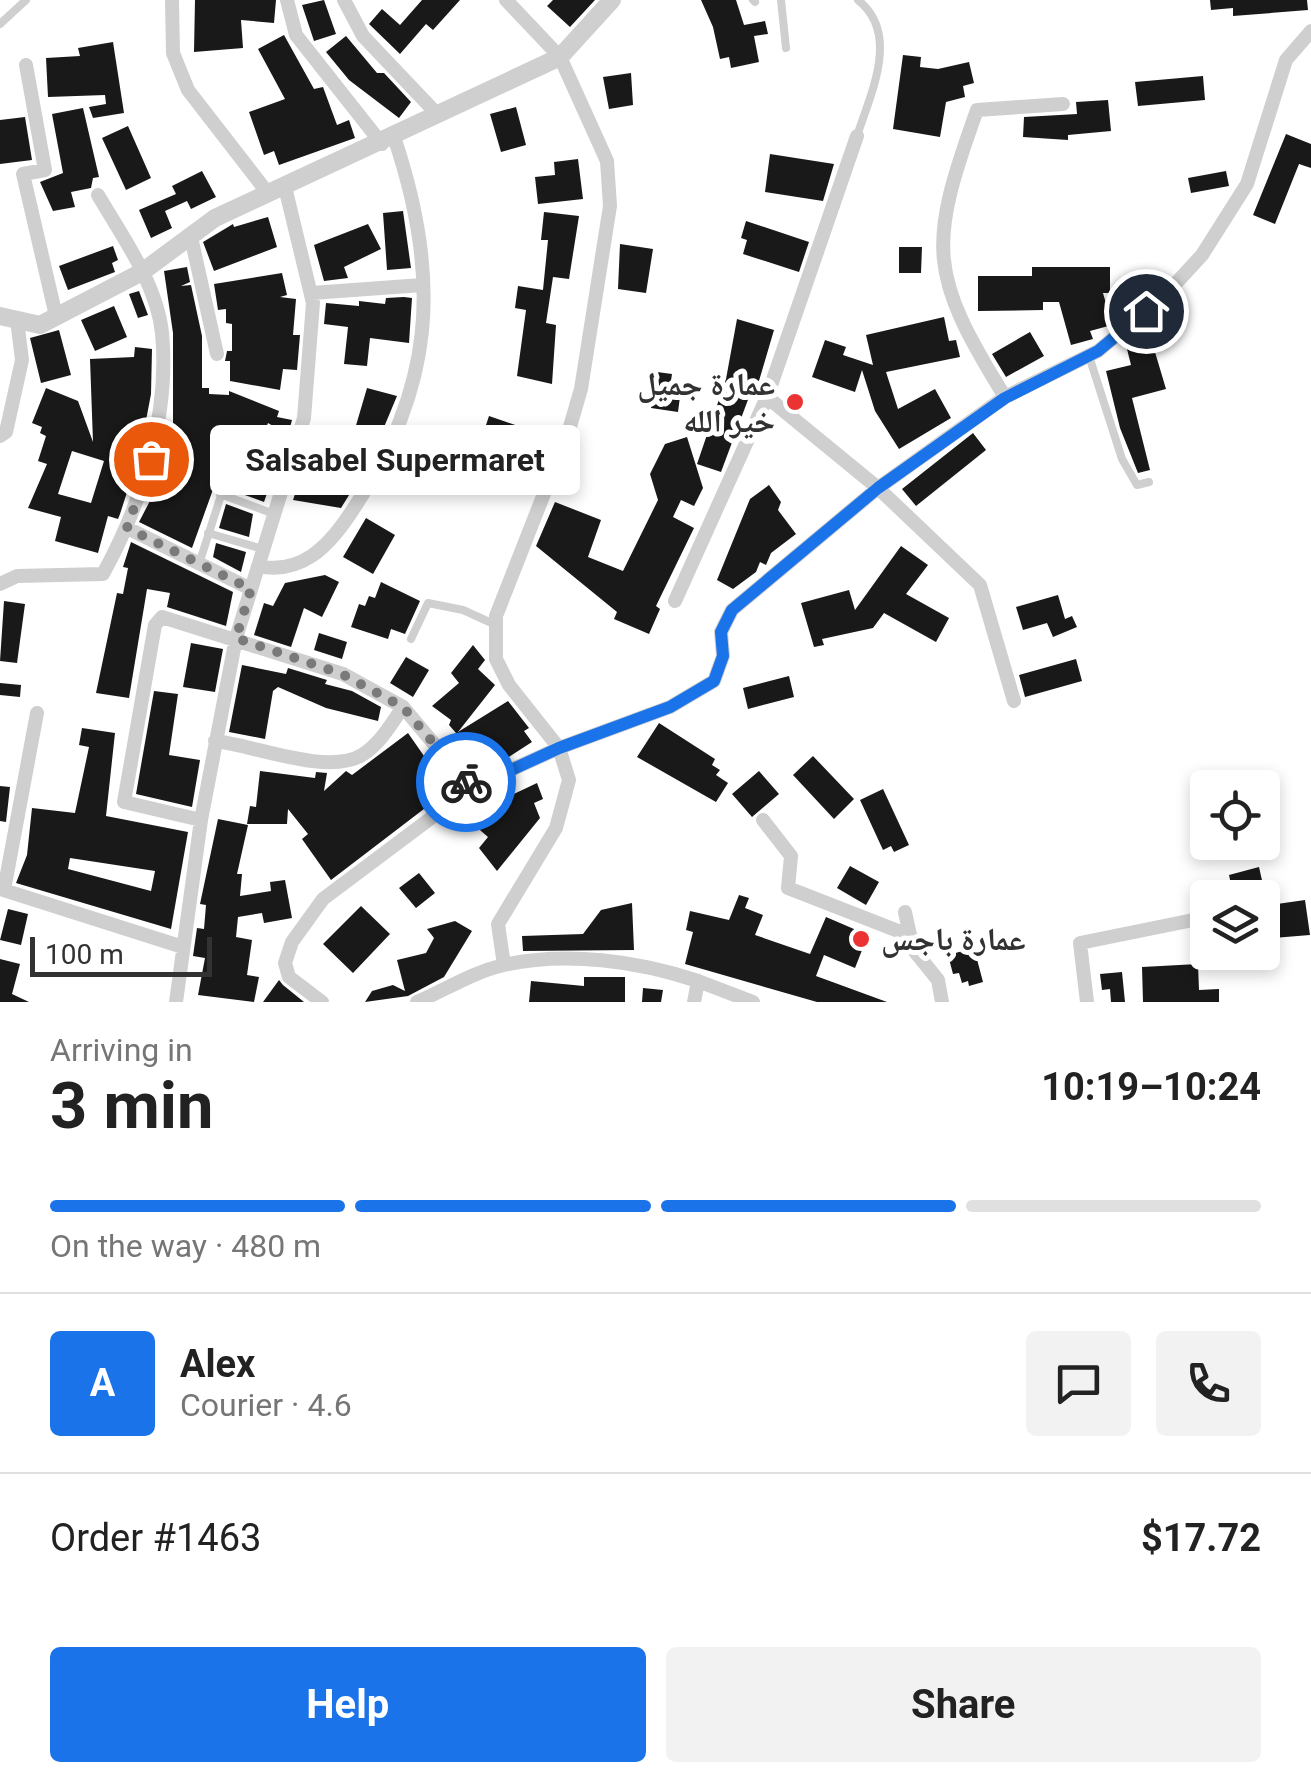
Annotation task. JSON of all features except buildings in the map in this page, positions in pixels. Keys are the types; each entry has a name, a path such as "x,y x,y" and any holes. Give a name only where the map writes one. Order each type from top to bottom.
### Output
{"street":[{"path":"172,0 173,53 188,90 276,190 312,293 310,373 296,444 236,638 201,820 176,1002"},
{"path":"258,566 284,567 320,553 380,469 416,380 424,329 415,212 388,140 296,36 287,0"},
{"path":"344,0 363,36 438,115"},
{"path":"504,965 498,924 564,807 569,780 559,748 508,685 496,658 496,625 570,430 589,357 610,206 607,162 560,56 506,0"},
{"path":"0,436 6,432 22,360 9,318 40,325 142,272 216,218 560,56 612,0"},
{"path":"322,1002 289,977 286,964 302,928 323,899 472,788 559,748 670,707 714,681 723,656 721,632 732,610 878,488 1005,398 1089,356 1167,294 1223,225 1248,184 1286,60 1311,31"},
{"path":"26,65 46,170 24,174 56,316"},
{"path":"1005,398 978,353 945,277 942,214 978,110 1064,104"},
{"path":"675,601 767,397 857,136"},
{"path":"0,584 18,576 103,574 127,528 151,459 162,332 142,272 98,195"},
{"path":"191,237 217,354"},
{"path":"312,293 422,285"},
{"path":"767,397 878,488 980,584 1014,702"},
{"path":"127,528 251,589"},
{"path":"201,820 124,802 154,625 168,617 342,674 403,707 472,788"},
{"path":"215,741 334,763 359,757 376,744 403,707"},
{"path":"36,712 2,890 183,947"},
{"path":"763,820 790,856 788,888 911,936"},
{"path":"905,912 913,949 938,980 942,1002"},
{"path":"1087,1002 1080,944 1190,921"},
{"path":"416,1002 504,965 585,960 659,968 753,1002"},
{"path":"694,1002 698,981"}],"lane":[{"path":"0,24 26,0"},
{"path":"781,0 786,48"},
{"path":"857,136 880,64 878,27 858,0"},
{"path":"1089,356 1122,459 1136,484 1149,482"},
{"path":"199,564 240,436 296,444"},
{"path":"220,494 274,514"},
{"path":"208,533 263,549"},
{"path":"411,639 428,603 463,610 496,625"}],"way so far":[{"path":"151,459 127,528 251,589 236,638 342,674 403,707 466,782"}],"place":[{"name":"عمارة جميل خير الله","path":"795,402"},
{"name":"Salsabel Supermaret","path":"151,459"},
{"name":"عمارة باجس","path":"861,939"}],"route":[{"path":"466,782 472,788 559,748 670,707 714,681 723,656 721,632 732,610 804,554 878,488 1005,398 1098,351 1146,311"}]}
